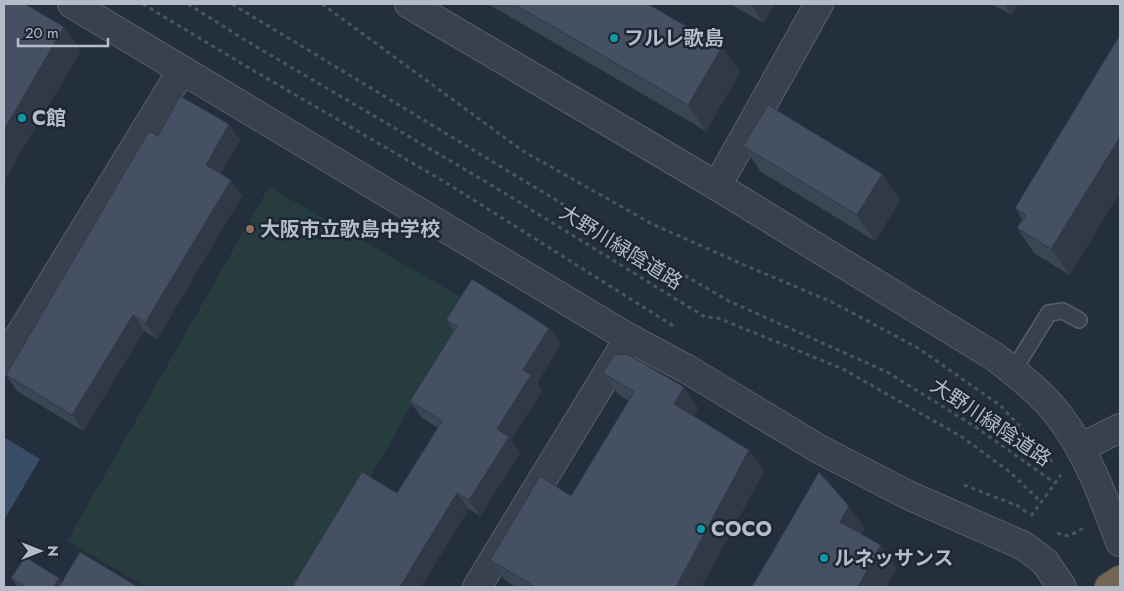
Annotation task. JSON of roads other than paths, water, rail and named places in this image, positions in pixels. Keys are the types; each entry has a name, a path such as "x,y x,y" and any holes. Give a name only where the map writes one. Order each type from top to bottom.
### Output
{"highway":[{"path":"1108,587 1120,580"}],"street":[{"path":"72,4 629,338 687,369 827,453 908,495 1024,546 1045,562 1062,587"},
{"path":"409,4 717,186 995,357 1030,384 1060,416 1080,448 1102,493 1120,542"},
{"path":"717,186 819,4"},
{"path":"4,361 182,70"},
{"path":"477,587 629,338"},
{"path":"1080,448 1120,428"}],"lane":[{"path":"1013,371 1049,313 1063,311 1079,320"}],"water":[{"path":"4,437 40,459 4,520"}],"place":[{"name":"フルレ歌島","path":"614,38"},
{"name":"C館","path":"22,118"},
{"name":"大阪市立歌島中学校","path":"250,229"},
{"name":"COCO","path":"701,529"},
{"name":"ルネッサンス","path":"824,558"}]}
